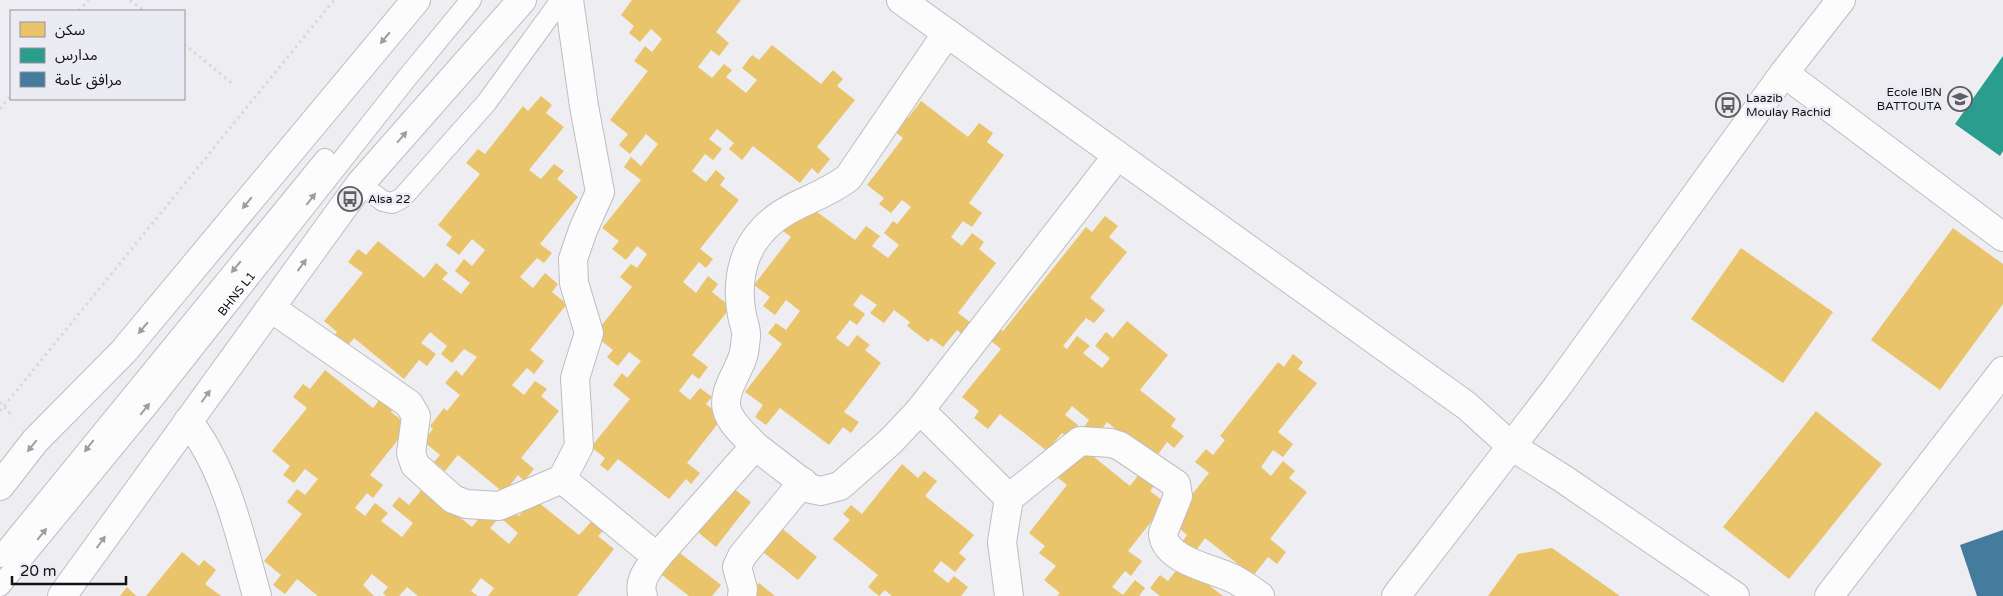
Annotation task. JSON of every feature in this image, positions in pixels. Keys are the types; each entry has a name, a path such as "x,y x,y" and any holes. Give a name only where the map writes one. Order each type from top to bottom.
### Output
{"street":[{"path":"0,486 35,441 123,352 416,0"},
{"path":"62,596 360,184 522,0"},
{"path":"271,308 409,404 416,416 411,453 415,465 453,499 466,504 499,506 562,479 579,446 575,378 589,334 574,283 573,258 600,192 584,106 569,0"},
{"path":"901,0 1467,406 1511,446 1562,478 1735,596"},
{"path":"1396,596 1557,387 1784,73 1841,0"},
{"path":"947,33 848,178 834,189 794,205 778,215 754,241 740,278 739,295 747,333 744,355 726,399 727,410 733,422 755,446 811,489 821,491 840,486 891,441 920,410 1117,156"},
{"path":"1784,73 2003,237"},
{"path":"1829,596 2003,371"},
{"path":"920,410 1009,498"},
{"path":"188,421 204,441 228,493 257,596"},
{"path":"1009,596 1002,542 1009,498 1080,441 1111,443 1120,446 1176,484 1178,496 1163,533 1163,538 1172,551 1207,569 1234,579 1260,596"},
{"path":"642,596 640,589 644,575 657,557 755,446"},
{"path":"562,479 657,557"},
{"path":"742,596 743,589 737,567 742,556 802,482"}],"lane":[{"name":"BHNS L1","path":"0,556 130,395 457,0"},
{"name":"BHNS L1","path":"0,586 152,401 471,0"},
{"path":"360,184 383,201 392,203 402,198 487,102 561,0"}],"path":[{"path":"80,10 88,0"},
{"path":"130,0 143,10"},
{"path":"0,411 334,0"},
{"path":"185,45 233,84"},
{"path":"0,109 10,96"}],"building: سكن":[{"path":"632,0 741,0 716,32 729,43 719,56 711,50 698,67 712,78 724,64 732,70 726,77 746,93 757,80 742,68 752,55 759,60 772,45 821,84 833,70 843,79 837,86 855,100 817,147 830,159 818,174 812,168 800,183 753,146 742,160 729,149 734,143 717,129 709,139 722,149 713,160 705,154 692,171 706,182 716,170 725,178 720,185 739,200 700,249 713,259 706,268 699,262 683,282 696,293 708,276 718,284 712,292 731,307 692,355 708,367 699,379 692,374 679,391 690,400 700,388 712,397 706,404 723,417 687,463 700,473 691,484 686,479 669,499 618,459 608,471 600,465 605,458 591,447 630,399 613,385 622,373 627,378 641,361 629,352 618,366 607,357 613,350 594,335 632,287 620,277 631,264 637,268 647,254 637,246 626,260 612,249 619,241 602,228 641,180 624,167 631,157 641,166 658,144 646,134 630,154 619,145 628,134 610,120 648,71 634,61 645,46 652,52 662,39 651,29 640,42 629,33 634,26 621,15"},
{"path":"541,96 552,105 546,113 564,127 529,170 541,179 554,164 564,171 557,179 578,197 540,244 552,253 544,263 537,258 520,277 533,288 545,273 558,284 552,292 567,304 530,350 544,361 534,374 527,368 512,385 524,395 535,381 547,389 541,396 559,411 521,458 534,469 524,481 518,475 504,493 458,455 445,471 434,462 440,455 423,441 433,429 430,426 444,408 447,411 460,395 445,383 456,370 462,376 477,357 464,349 452,363 441,354 447,346 430,332 421,343 436,354 427,366 419,360 404,379 354,338 345,349 332,339 337,332 324,321 363,273 348,262 358,249 366,255 378,241 424,278 436,263 448,273 442,279 461,294 470,283 455,271 464,259 472,266 485,250 472,239 459,255 446,245 452,237 438,225 480,174 466,163 478,149 485,154 523,106 528,111"},
{"path":"921,101 968,137 979,123 993,133 987,142 1004,155 969,203 982,213 972,227 963,221 951,237 962,246 972,233 984,242 979,249 996,263 958,313 974,325 965,337 957,330 943,347 931,338 928,342 907,326 910,322 894,310 884,323 870,313 877,305 861,294 853,305 865,314 857,325 850,320 836,338 848,347 857,335 870,345 865,350 881,363 844,412 859,422 851,433 843,427 829,445 780,408 766,425 755,417 763,405 745,392 782,344 768,333 776,323 786,330 800,311 786,300 775,315 763,306 770,297 754,285 791,237 783,231 805,203 855,240 866,226 880,236 872,246 888,258 899,245 884,233 893,221 897,224 911,207 902,200 891,213 879,204 884,198 867,185 903,138 889,127 900,112 908,118"},
{"path":"1105,216 1118,226 1109,237 1127,252 1090,298 1105,310 1094,323 1086,318 1063,346 1067,349 1077,336 1090,346 1083,353 1102,368 1110,358 1095,346 1106,332 1113,338 1127,321 1168,355 1140,390 1176,419 1171,426 1184,436 1174,448 1167,442 1154,460 1107,422 1096,437 1084,427 1089,420 1072,406 1065,415 1078,425 1068,437 1062,433 1047,451 1000,414 988,429 974,418 979,411 962,397 1001,349 986,337 995,325 1003,331 1086,227 1092,232"},
{"path":"1953,228 2003,264 2003,304 1940,390 1871,340"},
{"path":"1741,248 1833,312 1783,383 1691,319"},
{"path":"1293,354 1303,362 1298,369 1317,383 1278,432 1293,444 1283,457 1273,450 1261,467 1271,476 1283,461 1295,471 1289,478 1307,492 1270,539 1286,552 1277,564 1268,557 1253,576 1205,538 1195,552 1182,542 1187,535 1171,521 1209,473 1195,462 1206,449 1213,455 1225,440 1220,436 1278,362 1284,367"},
{"path":"325,370 373,408 383,395 396,405 391,412 409,426 370,475 383,485 373,498 367,493 355,508 365,516 375,503 388,513 381,521 402,537 413,523 392,506 399,497 409,505 423,488 472,527 485,511 497,520 490,528 509,544 518,533 503,520 511,510 519,516 533,498 579,535 591,522 603,531 598,536 614,549 577,596 488,596 494,588 481,578 471,591 478,596 418,596 407,587 399,596 386,596 383,593 388,587 372,574 363,585 374,596 318,596 297,579 285,594 273,585 281,575 264,561 302,514 287,502 297,489 305,495 318,479 305,469 294,483 283,475 290,466 272,451 307,408 293,397 303,384 310,389"},
{"path":"1816,411 1882,464 1789,579 1723,527"},
{"path":"1084,449 1130,486 1143,469 1158,481 1150,491 1166,503 1128,551 1142,561 1131,576 1125,571 1112,587 1123,595 1135,580 1145,588 1139,596 1057,596 1060,593 1044,580 1056,566 1039,553 1045,546 1029,533 1067,485 1052,473"},
{"path":"902,464 918,478 924,471 937,481 925,496 974,535 959,553 966,559 955,572 941,561 933,571 948,583 954,576 968,587 961,596 892,596 885,590 879,596 868,587 878,575 833,539 850,520 843,514 851,505 862,514"},
{"path":"729,485 751,502 716,547 694,529"},
{"path":"774,522 817,557 798,580 754,545"},
{"path":"1552,548 1620,596 1488,596 1518,554"},
{"path":"676,550 721,585 712,596 689,596 658,572"},
{"path":"182,552 199,566 204,560 216,570 205,584 221,596 146,596"},
{"path":"1181,564 1223,596 1160,596 1150,588 1160,575 1168,581"},
{"path":"759,583 775,596 748,596"},
{"path":"127,587 134,594 137,596 120,596"}],"building: مدارس":[{"path":"2003,56 2003,151 2000,156 1955,124"}],"building: مرافق عامة":[{"path":"2003,530 2003,596 1977,596 1960,545"}],"place":[{"name":"Ecole IBN BATTOUTA","path":"1960,99"},
{"name":"Laazib Moulay Rachid","path":"1728,105"},
{"name":"Alsa 22","path":"350,199"}]}
